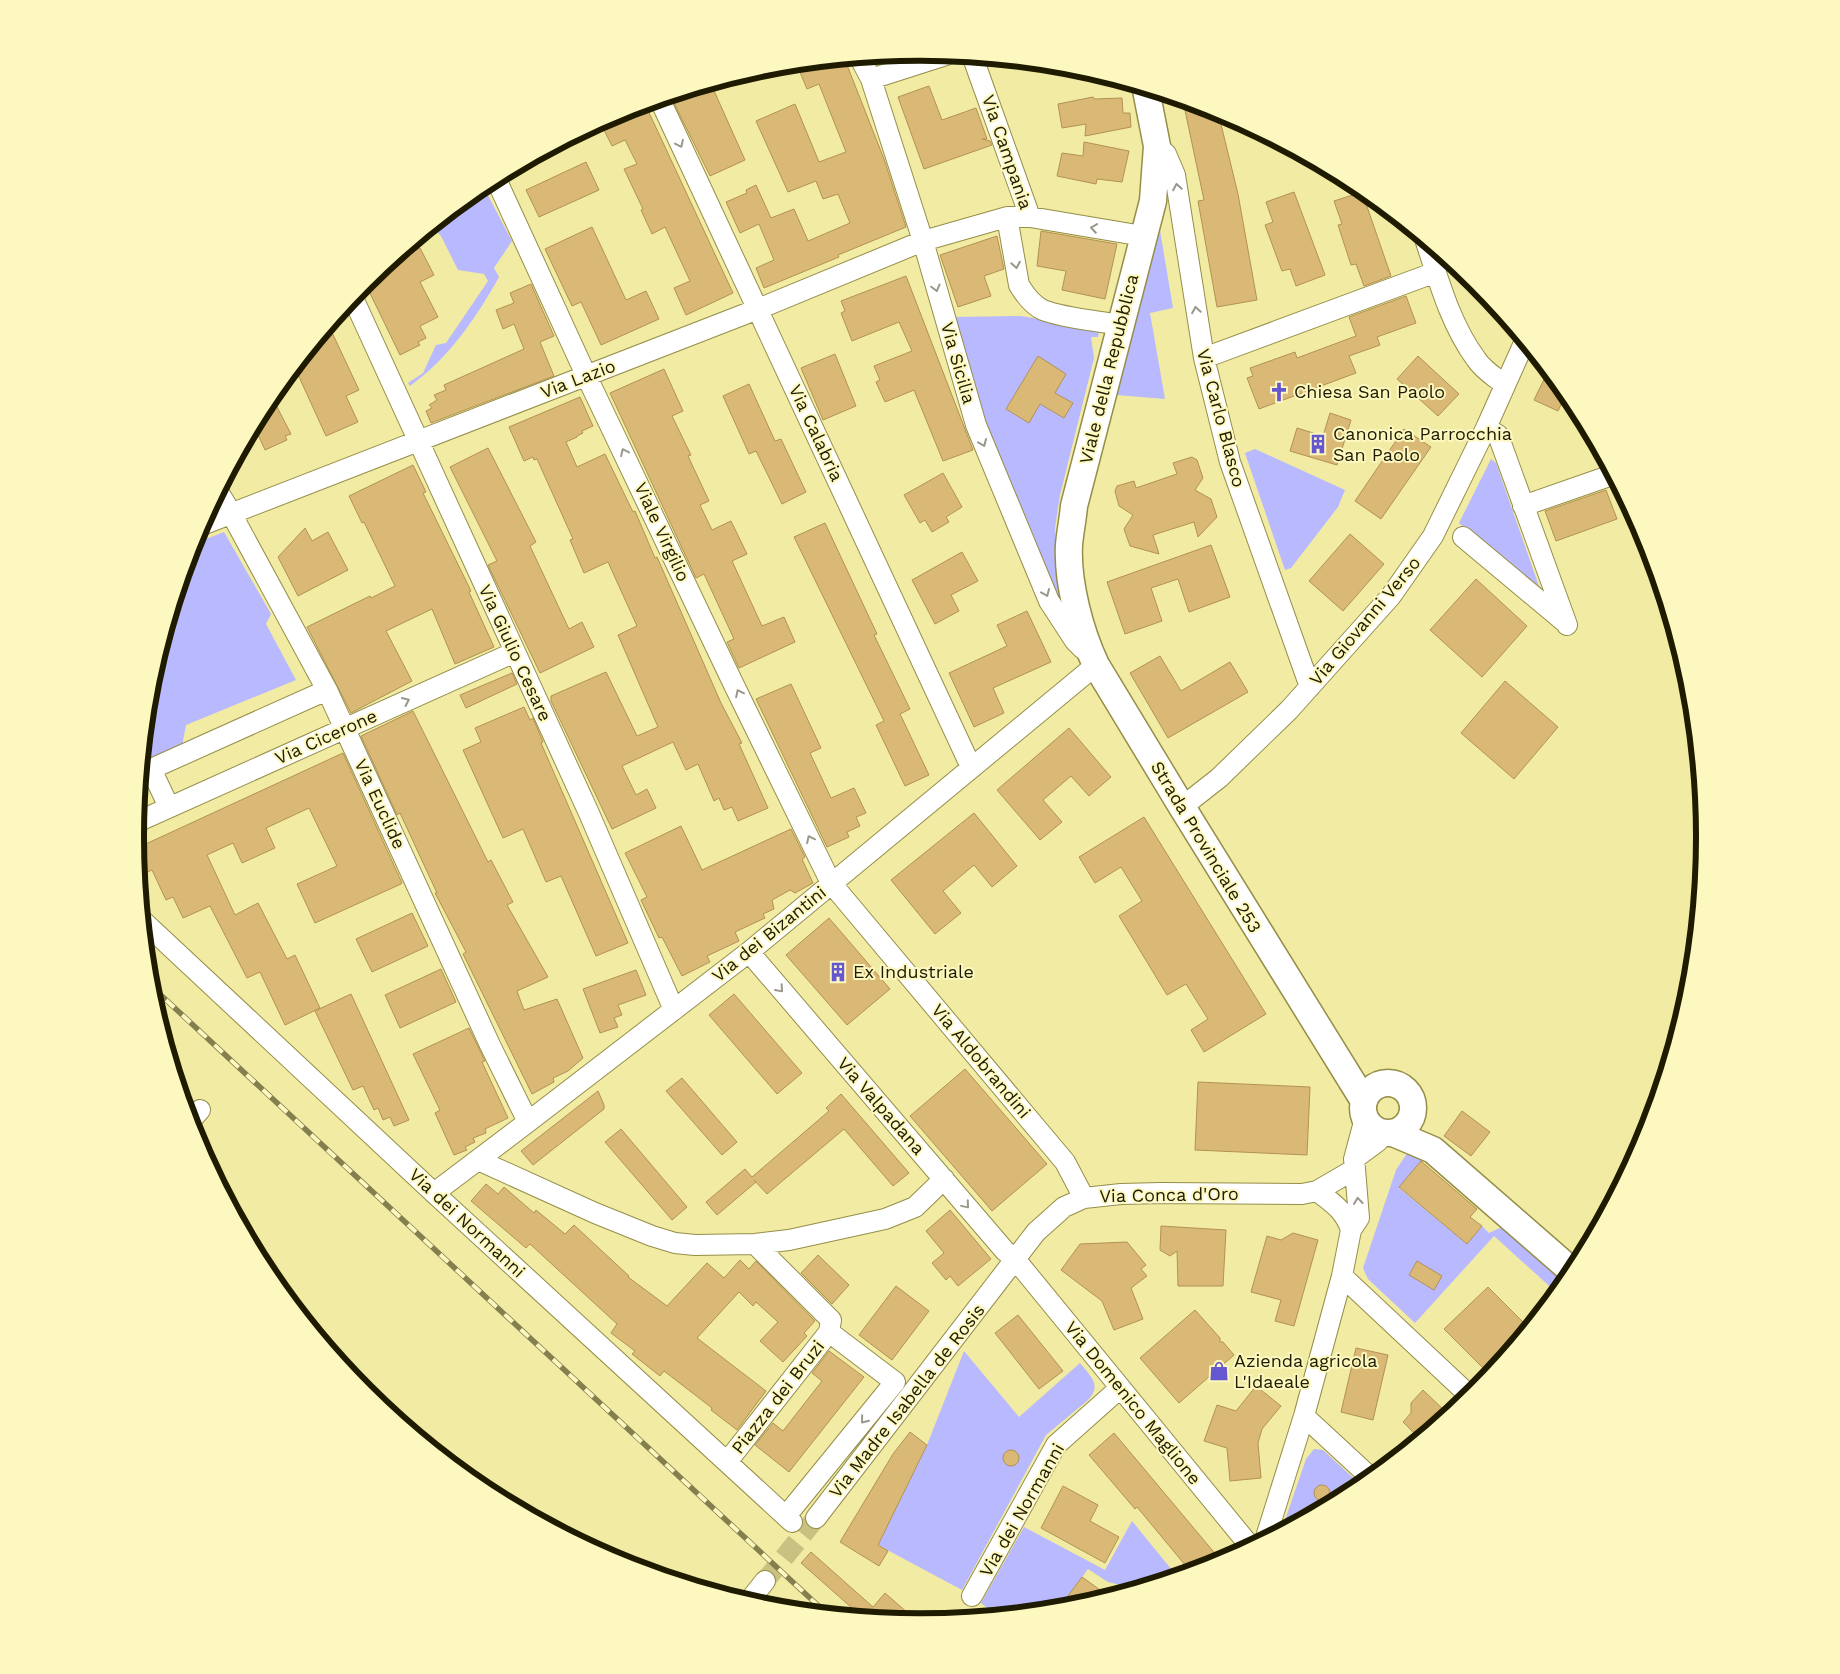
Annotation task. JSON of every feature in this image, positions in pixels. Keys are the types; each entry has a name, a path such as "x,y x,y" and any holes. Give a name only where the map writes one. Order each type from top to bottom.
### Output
{"main road":[{"name":"Viale della Repubblica","path":"1086,651 1071,577 1069,546 1074,506 1142,236 1153,201 1157,146 1147,96"},
{"name":"Strada Provinciale 253","path":"1086,651 1328,1043 1377,1114"},
{"path":"1377,1114 1388,1082 1403,1087 1409,1093 1434,1150"},
{"path":"1377,1114 1401,1130 1408,1124 1414,1108"},
{"path":"1377,1114 1434,1150 1566,1266"}],"street":[{"path":"871,78 926,61"},
{"name":"Via Campania","path":"975,63 1030,217"},
{"name":"Via Sicilia","path":"863,64 871,78 923,241 976,424 1049,601 1086,651"},
{"name":"Via Calabria","path":"662,105 971,767"},
{"name":"Via Carlo Blasco","path":"1157,146 1166,154 1175,175 1204,358 1230,462 1310,687"},
{"name":"Viale Virgilio","path":"499,185 586,376 733,683 832,883"},
{"path":"1153,201 1184,235"},
{"name":"Via Campania","path":"1007,216 1019,285 1032,303 1055,313 1120,325"},
{"name":"Via Lazio","path":"212,521 758,309 923,241 1007,216 1030,217 1142,236"},
{"path":"1430,253 1455,323 1466,343 1477,361 1505,385"},
{"path":"1204,358 1436,272"},
{"name":"Via Giulio Cesare","path":"356,305 588,811 674,1010"},
{"name":"Via Giovanni Verso","path":"1182,807 1219,778 1310,687 1391,596 1433,536 1486,428 1521,349"},
{"path":"1463,537 1567,625 1498,435 1486,428"},
{"path":"1523,506 1606,476"},
{"name":"Via Euclide","path":"222,498 327,690 490,1045 528,1122"},
{"path":"1074,681 1078,660 1086,651"},
{"name":"Via dei Bizantini","path":"434,1193 674,1010 832,883 1074,681 1086,651"},
{"name":"Via Cicerone","path":"145,818 515,652"},
{"path":"169,807 151,769 327,690"},
{"name":"Via Aldobrandini","path":"832,883 1065,1162 1084,1198"},
{"name":"Via dei Normanni","path":"150,928 434,1193 789,1519 895,1382 829,1332"},
{"name":"Via Valpadana","path":"748,952 1004,1251 1016,1260"},
{"path":"1351,1230 1341,1209 1317,1191 1354,1164 1377,1114"},
{"path":"478,1160 595,1213 652,1236 675,1243 704,1245 755,1244 817,1235 896,1216 915,1207 944,1179"},
{"path":"1268,1530 1304,1416 1342,1276 1351,1230 1360,1218 1354,1164"},
{"name":"Via Conca d'Oro","path":"997,1284 1036,1232 1049,1219 1064,1207 1084,1198 1121,1194 1302,1194 1317,1191"},
{"path":"755,1244 831,1320 829,1332"},
{"name":"Via Domenico Maglione","path":"1016,1260 1246,1541"},
{"path":"1342,1276 1464,1390"},
{"name":"Via Madre Isabella de Rosis","path":"816,1518 997,1284"},
{"name":"Piazza dei Bruzi","path":"727,1462 829,1332"},
{"name":"Via dei Normanni","path":"972,1596 1056,1445 1120,1388"},
{"path":"1304,1416 1364,1472"},
{"path":"754,1594 766,1580"}],"shaded area":[{"path":"487,193 512,241 494,268 499,277 471,322 437,363 410,386 408,383 423,373 436,345 446,343 488,281 484,274 458,270 437,231"},
{"path":"1159,224 1173,308 1150,313 1165,399 1117,395"},
{"path":"1020,316 1100,328 1098,337 1091,337 1094,358 1060,495 1055,528 1056,562 1064,605 1061,606 982,423 954,317"},
{"path":"1255,449 1345,490 1338,507 1291,568 1285,570 1245,453"},
{"path":"1491,459 1496,463 1540,589 1459,523"},
{"path":"224,532 271,614 266,624 296,680 186,725 182,746 152,759 149,756 159,686 185,588 203,540"},
{"path":"1408,1152 1425,1157 1399,1188 1467,1244 1482,1226 1489,1233 1502,1227 1561,1273 1551,1287 1494,1236 1415,1323 1368,1279 1363,1268 1396,1170"},
{"path":"964,1351 1019,1417 1080,1363 1095,1385 1092,1395 1088,1400 1046,1435 962,1590 878,1545 927,1445"},
{"path":"1314,1449 1323,1450 1355,1479 1285,1521 1306,1459"},
{"path":"1132,1521 1172,1571 1123,1586 1108,1582 1088,1569 1066,1599 989,1609 981,1603 1024,1527 1105,1570"}],"building":[{"path":"847,65 884,159 906,227 764,288 756,268 774,260 759,224 740,233 726,202 747,193 746,190 756,185 771,218 794,209 808,241 850,223 838,194 823,199 816,181 788,192 756,121 795,104 819,162 846,152 819,84 807,89 800,71"},
{"path":"929,86 942,120 976,108 987,139 982,139 990,141 992,145 924,169 898,97"},
{"path":"714,90 745,160 710,176 673,101"},
{"path":"1093,97 1095,99 1122,98 1123,113 1130,113 1131,127 1085,136 1086,124 1062,128 1058,104"},
{"path":"1184,108 1220,122 1238,194 1257,300 1217,307 1198,201 1204,200"},
{"path":"648,111 733,293 686,315 674,288 690,281 665,227 652,234 641,210 643,209 624,169 637,164 625,140 612,146 604,130"},
{"path":"1084,142 1129,151 1122,182 1097,179 1096,184 1057,176 1062,153 1083,156"},
{"path":"586,162 599,190 539,217 526,190"},
{"path":"1294,192 1325,275 1296,286 1290,269 1282,271 1265,225 1273,222 1266,202"},
{"path":"1354,194 1366,203 1391,276 1364,286 1356,264 1351,265 1338,225 1342,224 1334,201"},
{"path":"592,227 626,300 646,291 659,319 601,345 581,302 572,306 545,249"},
{"path":"1041,231 1117,244 1105,299 1062,290 1066,271 1037,266"},
{"path":"997,236 1004,269 984,276 991,296 958,307 940,255"},
{"path":"420,248 434,275 420,282 438,317 420,326 426,338 418,342 420,345 400,355 369,291 411,253"},
{"path":"906,276 973,450 943,461 914,390 885,402 876,382 880,380 874,366 912,351 899,322 852,341 841,313 845,311 841,301"},
{"path":"531,284 554,336 540,342 554,376 431,423 426,411 432,408 429,405 437,400 434,395 446,390 444,385 524,349 514,324 503,329 496,310 514,303 510,293"},
{"name":"Chiesa San Paolo","path":"1406,296 1416,323 1377,337 1380,345 1349,356 1356,373 1259,409 1247,378 1253,376 1250,368 1295,352 1297,358 1356,336 1349,317"},
{"path":"332,332 359,390 346,396 358,422 326,436 298,375"},
{"path":"835,354 856,406 823,420 801,368"},
{"path":"1038,356 1066,374 1055,393 1073,403 1064,418 1040,404 1029,423 1006,409"},
{"path":"1418,356 1459,394 1438,416 1397,379"},
{"path":"664,369 683,411 672,416 691,455 688,456 709,501 700,505 712,530 731,521 747,554 732,561 762,626 784,617 795,642 739,668 727,642 734,639 704,574 696,578 610,393"},
{"path":"1545,378 1562,402 1558,411 1534,400"},
{"path":"749,384 775,441 781,439 806,492 782,504 756,451 749,454 723,396"},
{"path":"580,397 593,426 566,442 577,467 605,454 633,512 635,511 655,558 657,557 721,703 742,743 739,744 768,808 738,821 732,807 724,810 719,798 714,801 698,764 686,770 673,742 622,766 636,795 647,789 656,808 612,829 551,701 551,696 606,672 637,736 658,727 618,635 637,626 608,562 584,573 570,540 573,539 537,459 534,460 533,457 524,461 509,427"},
{"path":"277,407 291,434 285,436 287,440 265,450 258,434 274,408"},
{"name":"Canonica Parrocchia San Paolo","path":"1330,413 1351,420 1337,465 1290,451 1297,428 1323,436"},
{"path":"1404,429 1431,447 1381,519 1355,501"},
{"path":"488,448 536,542 530,546 569,629 582,622 594,647 540,673 488,565 497,561 450,467"},
{"path":"1192,457 1197,460 1203,478 1195,490 1211,499 1217,517 1198,537 1194,522 1153,535 1159,554 1130,546 1124,529 1133,515 1119,506 1115,491 1117,486 1134,481 1136,488 1177,474 1173,463"},
{"path":"413,465 426,492 423,493 471,591 469,592 494,647 455,664 432,609 386,631 412,681 351,713 307,627 395,586 364,522 362,523 349,496"},
{"path":"943,473 962,507 946,517 949,522 932,532 925,520 920,523 904,495"},
{"path":"1606,490 1617,519 1556,541 1545,511"},
{"path":"825,523 877,634 874,635 910,709 900,714 929,775 905,786 876,725 884,721 794,537"},
{"path":"305,528 312,541 328,532 348,570 298,596 278,557"},
{"path":"1350,534 1384,564 1343,611 1309,581"},
{"path":"1211,545 1230,597 1189,612 1178,579 1151,588 1162,621 1125,634 1107,582"},
{"path":"962,552 978,581 951,595 959,611 935,624 912,580"},
{"path":"1476,579 1527,626 1482,677 1430,630"},
{"path":"1027,611 1051,662 993,688 1004,713 974,727 949,673 1007,646 997,625"},
{"path":"1160,656 1181,691 1230,662 1248,692 1168,738 1130,673"},
{"path":"512,673 517,684 466,708 460,695"},
{"path":"1505,681 1558,727 1514,779 1461,733"},
{"path":"791,684 821,748 810,753 831,798 854,788 866,813 856,817 860,826 847,832 849,837 827,847 756,699"},
{"path":"524,707 530,720 533,718 543,742 541,743 628,943 596,956 561,876 546,882 523,829 503,838 463,750 481,742 475,728"},
{"path":"413,711 488,862 491,860 513,902 507,905 548,977 517,991 524,1010 557,999 583,1058 568,1071 553,1078 554,1082 532,1094 463,954 466,952 435,893 437,893 400,813 397,815 361,736"},
{"path":"1069,728 1111,777 1089,796 1071,776 1043,800 1062,822 1040,840 997,790"},
{"path":"343,753 402,883 315,923 297,884 337,866 309,808 266,828 275,848 242,863 233,843 207,855 235,915 258,903 287,959 295,955 320,1008 285,1025 260,972 247,978 210,906 183,918 173,897 166,900 152,870 145,873 144,845"},
{"path":"974,813 1017,866 992,887 974,865 943,891 961,913 935,934 891,880"},
{"path":"1144,817 1266,1014 1204,1052 1191,1030 1208,1019 1186,984 1167,995 1119,916 1142,901 1121,867 1095,883 1079,857"},
{"path":"681,826 702,870 791,829 805,857 802,859 813,883 795,893 790,890 772,900 774,909 763,914 765,918 735,932 739,941 707,956 710,962 682,976 662,937 659,938 641,900 647,897 625,853"},
{"path":"412,913 428,946 372,972 356,939"},
{"name":"Ex Industriale","path":"829,918 890,989 847,1025 786,955"},
{"path":"441,969 456,1002 400,1028 385,995"},
{"path":"636,970 646,995 618,1005 622,1015 614,1018 618,1027 600,1033 583,989"},
{"path":"351,994 409,1120 394,1126 390,1117 383,1120 378,1108 374,1110 363,1086 353,1090 315,1011"},
{"path":"734,994 802,1073 777,1094 709,1015"},
{"path":"469,1028 485,1061 482,1062 508,1118 485,1129 486,1133 473,1138 475,1142 465,1147 467,1150 454,1155 435,1113 440,1110 413,1054"},
{"path":"965,1069 1047,1164 992,1211 910,1116"},
{"path":"682,1078 737,1142 722,1155 666,1091"},
{"path":"1198,1082 1310,1087 1307,1155 1195,1150"},
{"path":"598,1091 604,1109 533,1165 521,1151"},
{"path":"841,1094 909,1173 893,1186 844,1129 767,1194 756,1182 717,1215 706,1202 745,1169 752,1177 829,1111 826,1108"},
{"path":"1462,1111 1490,1132 1471,1156 1444,1136"},
{"path":"621,1129 687,1207 672,1220 605,1142"},
{"path":"1421,1161 1477,1209 1470,1217 1482,1226 1467,1244 1399,1187"},
{"path":"486,1184 498,1194 504,1187 534,1213 536,1210 565,1234 574,1225 628,1277 667,1306 707,1263 724,1278 740,1260 749,1269 756,1261 815,1321 804,1333 807,1336 783,1362 760,1341 778,1322 756,1302 753,1306 739,1292 697,1338 766,1391 737,1430 664,1371 660,1376 632,1354 635,1351 611,1333 617,1324 530,1244 526,1248 471,1201"},
{"path":"950,1210 991,1259 958,1286 950,1276 946,1280 932,1263 944,1253 926,1231"},
{"path":"1161,1226 1226,1230 1223,1286 1178,1286 1177,1251 1170,1256 1160,1250"},
{"path":"1293,1233 1318,1240 1294,1326 1275,1321 1281,1300 1251,1292 1267,1236 1281,1240"},
{"path":"1127,1242 1146,1265 1141,1269 1147,1276 1131,1288 1143,1319 1114,1330 1102,1301 1061,1270 1080,1244"},
{"path":"818,1255 849,1285 832,1304 801,1273"},
{"path":"1417,1261 1442,1276 1434,1290 1409,1275"},
{"path":"896,1286 929,1311 892,1360 859,1335"},
{"path":"1488,1287 1524,1323 1484,1369 1444,1329"},
{"path":"1195,1310 1220,1338 1220,1342 1223,1342 1234,1355 1179,1403 1140,1358"},
{"path":"1018,1315 1063,1371 1039,1389 995,1333"},
{"path":"1356,1348 1388,1355 1373,1420 1341,1412"},
{"path":"829,1351 864,1377 789,1472 755,1445 773,1423 783,1431 822,1381 812,1373"},
{"path":"1256,1386 1281,1406 1262,1429 1258,1443 1261,1478 1230,1481 1227,1448 1204,1441 1217,1405 1236,1411"},
{"path":"1423,1390 1443,1409 1415,1434 1403,1422 1411,1413 1411,1403"},
{"path":"910,1432 927,1445 878,1545 888,1551 879,1566 840,1542 893,1454"},
{"path":"1114,1433 1216,1554 1186,1566 1137,1507 1135,1509 1089,1455"},
{"path":"1011,1450 1019,1458 1011,1466 1003,1458"},
{"path":"1319,1485 1325,1485 1330,1490 1330,1495 1321,1501 1314,1496 1314,1490"},
{"path":"1063,1486 1098,1505 1090,1521 1119,1537 1105,1563 1041,1528"},
{"path":"811,1552 873,1607 885,1593 907,1613 854,1609 801,1563"},
{"path":"1082,1577 1101,1591 1071,1598 1066,1599"}],"tunnel":[{"path":"765,1581 816,1518"}],"railway":[{"path":"161,995 818,1606"}],"place":[{"name":"Chiesa San Paolo","path":"1279,392"},
{"name":"Canonica Parrocchia San Paolo","path":"1318,444"},
{"name":"Ex Industriale","path":"838,972"},
{"name":"Azienda agricola L'Idaeale","path":"1219,1371"}]}
